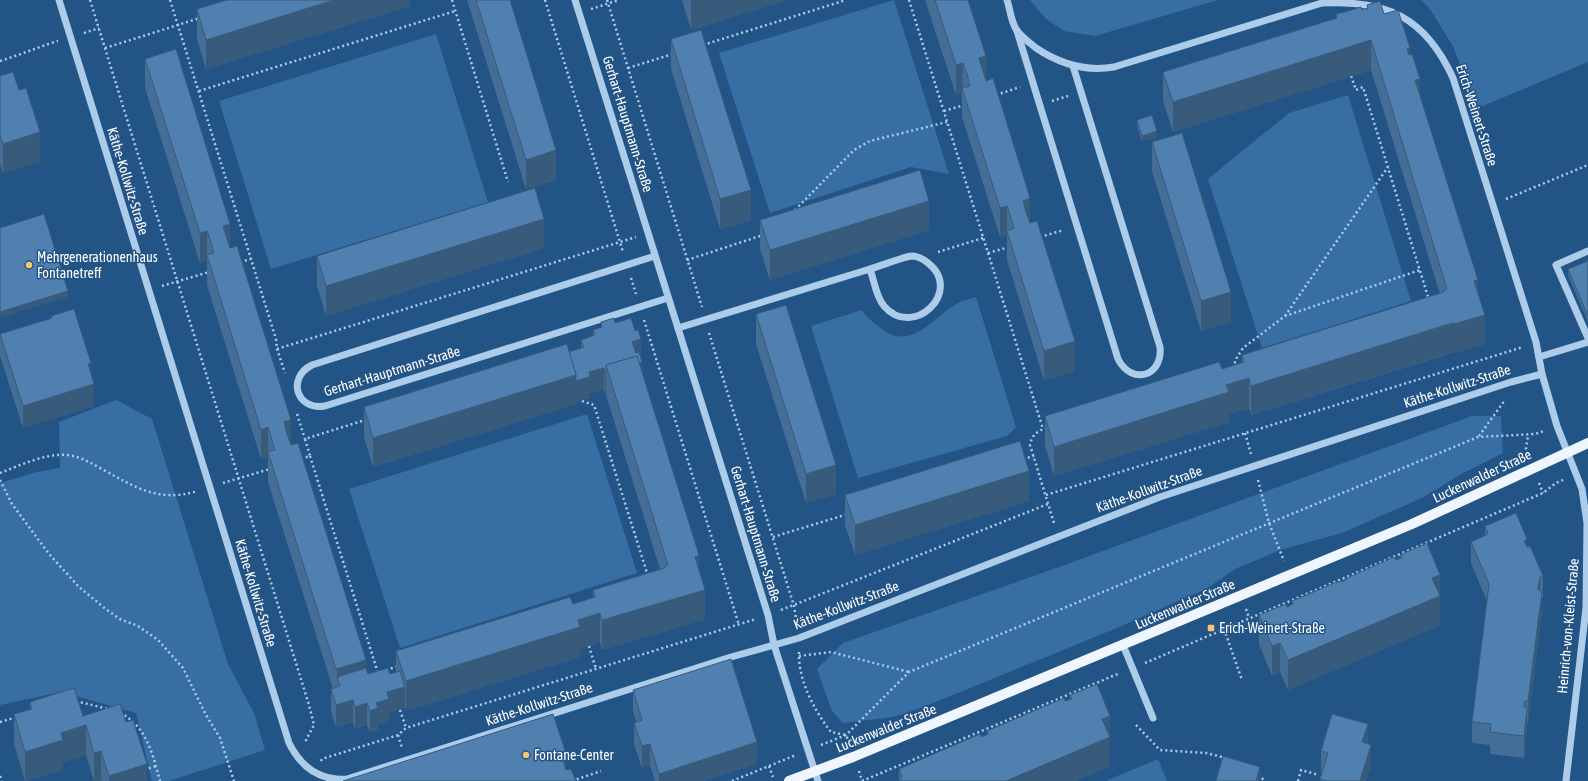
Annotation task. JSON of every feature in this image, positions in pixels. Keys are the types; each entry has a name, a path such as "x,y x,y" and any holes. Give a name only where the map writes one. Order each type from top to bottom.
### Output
{"main road":[{"name":"Luckenwalder Straße","path":"789,781 816,776 853,756 1290,576 1412,524 1588,443"}],"street":[{"name":"Käthe-Kollwitz-Straße","path":"59,0 288,743 300,761 314,777 347,779 731,657 799,638 1160,497 1511,382 1542,374"},
{"name":"Gerhart-Hauptmann-Straße","path":"575,0 768,615 774,645 816,776"},
{"name":"Erich-Weinert-Straße","path":"1007,0 1016,29 1030,43 1046,54 1073,66 1093,70 1114,67 1322,3 1357,3 1375,6 1392,11 1406,18 1430,39 1447,64 1453,78 1536,342 1542,374 1557,426 1568,452"},
{"path":"1016,29 1118,360 1122,367 1129,372 1137,375 1145,374 1153,370 1158,363 1161,355 1160,347 1073,66"},
{"path":"1588,251 1556,265 1588,338"},
{"name":"Gerhart-Hauptmann-Straße","path":"655,256 312,365 306,368 298,379 298,392 306,403 318,408 668,298"},
{"path":"678,328 912,256 921,258 932,266 938,275 941,286 939,297 933,306 924,314 914,317 902,317 892,313 883,305 870,269"},
{"path":"1539,357 1588,342"},
{"name":"Heinrich-von-Kleist-Straße","path":"1566,781 1585,615 1588,551 1587,523 1582,489 1568,452"},
{"path":"1123,645 1153,718"}],"path":[{"path":"90,0 310,705 314,724 305,742 308,747"},
{"path":"170,0 276,339 277,349 286,379"},
{"path":"452,0 508,182"},
{"path":"545,0 739,625"},
{"path":"579,12 619,0"},
{"path":"696,47 846,0"},
{"path":"909,0 1043,429"},
{"path":"199,91 455,11"},
{"path":"104,48 208,16"},
{"path":"0,61 99,28"},
{"path":"628,68 673,54"},
{"path":"1352,76 1356,90 1363,87 1429,300"},
{"path":"990,96 1020,87"},
{"path":"1039,105 1081,92"},
{"path":"944,111 967,104"},
{"path":"792,213 854,150 870,141 947,122"},
{"path":"1492,204 1588,165"},
{"path":"1232,371 1236,359 1243,348 1285,316 1388,166"},
{"path":"1034,239 1064,230"},
{"path":"277,349 648,233"},
{"path":"687,260 768,233"},
{"path":"921,258 983,238"},
{"path":"988,253 1011,246"},
{"path":"239,263 251,259"},
{"path":"1285,316 1420,270"},
{"path":"149,291 211,272"},
{"path":"1046,495 1524,347"},
{"path":"1478,437 1509,393 1511,382"},
{"path":"582,401 594,405 649,580"},
{"path":"296,409 379,677"},
{"path":"305,439 365,420"},
{"path":"1051,427 1038,432 1031,439 1030,445 1059,536"},
{"path":"1245,433 1269,523 1290,576"},
{"path":"732,781 846,735 909,672 1478,437 1535,434"},
{"path":"0,473 38,459 67,455 82,458 135,487 148,492 162,495 177,495 192,493 272,468"},
{"path":"299,460 310,456"},
{"path":"1019,461 1034,456"},
{"path":"0,480 12,504 49,554 79,587 107,610 138,626 158,640 183,668 206,716 220,738 234,781"},
{"path":"846,735 862,781 1133,668 1543,493 1556,483"},
{"path":"314,777 322,759 398,735 406,728 739,625 794,606 1048,504"},
{"path":"772,537 854,512"},
{"path":"1224,629 1242,680"},
{"path":"589,646 596,669"},
{"path":"846,735 831,732 820,718 802,678 799,656 832,652 909,672"},
{"path":"386,670 400,665"},
{"path":"73,701 79,700 110,709"},
{"path":"400,710 406,728"},
{"path":"117,712 130,719 144,735 150,748 160,781"},
{"path":"0,722 20,716"},
{"path":"1136,725 1160,750 1206,753 1232,759"},
{"path":"317,755 322,759"},
{"path":"140,771 156,766"},
{"path":"769,766 775,781"},
{"path":"1298,781 1301,770 1319,775"},
{"path":"572,781 601,771"},
{"path":"1253,771 1265,781"},
{"path":"0,776 2,781"}],"shaded area":[{"path":"894,0 949,174 911,167 770,213 719,53"},
{"path":"1030,0 1218,0 1095,36 1064,31 1046,19"},
{"path":"1421,0 1588,0 1588,62 1483,106 1476,105 1472,101 1454,48 1430,9"},
{"path":"436,34 488,202 271,269 219,101"},
{"path":"1348,95 1411,301 1262,348 1208,179 1289,113"},
{"path":"976,297 1016,427 1007,436 858,478 811,326 862,310 868,318 882,329 893,335 903,336 922,330 958,303"},
{"path":"116,400 152,419 228,664 254,713 265,750 169,781 152,781 136,713 61,692 0,705 0,483 37,472 60,468 59,422"},
{"path":"587,414 637,573 400,648 349,489"},
{"path":"1472,416 1501,416 1503,453 1463,473 1422,498 1342,533 1280,550 1235,569 1208,588 1117,628 921,708 893,717 843,723 832,711 817,669 843,643 1059,567"},
{"path":"1158,759 1167,781 1108,781 1108,780"}],"building":[{"path":"227,0 334,0 206,40 197,9"},
{"path":"476,0 510,0 556,150 526,160"},
{"path":"935,0 968,0 986,56 979,58 986,81 993,78 1030,198 1023,201 1026,212 1030,223 1037,221 1075,341 1044,351 1007,231 1014,228 1007,206 1000,208 962,88 970,86 967,74 963,63 956,65"},
{"path":"1380,1 1384,14 1398,10 1410,48 1407,49 1409,55 1412,54 1420,79 1415,80 1478,280 1474,281 1485,315 1454,324 1449,324 1251,386 1249,378 1226,385 1229,392 1054,447 1045,416 1219,362 1222,369 1244,362 1242,355 1444,292 1444,290 1447,289 1371,40 1173,102 1163,72 1337,18 1336,14 1361,7 1362,10 1368,8 1367,5"},
{"path":"701,30 751,190 720,199 671,39"},
{"path":"176,49 230,224 223,226 230,248 237,246 291,420 284,422 287,434 291,445 298,443 366,660 337,669 268,452 275,450 268,427 261,430 207,255 214,253 211,242 207,231 200,233 145,59"},
{"path":"13,72 19,90 26,88 40,132 3,144 0,136 0,76"},
{"path":"1152,115 1157,131 1142,136 1137,120"},
{"path":"1182,133 1231,292 1201,301 1152,142"},
{"path":"920,170 929,201 770,250 760,220"},
{"path":"535,188 544,219 326,286 317,256"},
{"name":"Mehrgenerationenhaus Fontanetreff","path":"44,214 68,291 0,312 0,228"},
{"path":"1588,261 1588,316 1568,269"},
{"path":"786,305 836,465 806,474 756,314"},
{"path":"74,309 91,363 88,364 94,384 23,406 0,334 52,318 51,316"},
{"path":"614,318 615,323 631,318 635,331 638,330 641,339 632,342 636,353 639,352 642,362 639,363 637,356 606,365 605,374 604,368 589,372 590,377 576,381 576,375 569,352 584,347 581,340 595,335 593,330 602,327 601,322"},
{"path":"567,344 576,375 373,438 364,407"},
{"path":"637,356 699,555 695,557 705,590 602,620 600,613 578,620 580,627 406,681 396,651 570,597 573,604 595,597 593,590 665,568 665,566 668,565 606,365"},
{"path":"1020,441 1029,471 855,525 845,495"},
{"path":"1516,513 1527,539 1524,541 1527,547 1530,546 1543,576 1540,577 1538,587 1538,590 1542,591 1528,701 1525,701 1524,704 1524,707 1527,708 1524,736 1490,732 1491,724 1472,722 1489,584 1471,542 1488,534 1485,526"},
{"path":"1427,543 1440,575 1432,578 1440,596 1288,660 1280,643 1272,646 1259,615 1286,604 1287,607 1293,604 1292,601 1337,582 1344,581 1349,577 1394,557 1396,560 1402,558 1400,555"},
{"path":"731,659 757,742 659,774 650,744 642,746 634,723 642,720 633,690"},
{"path":"366,668 368,674 388,668 390,674 400,671 405,687 387,692 389,699 376,703 378,708 370,711 367,703 355,707 353,700 336,705 331,689 340,686 337,677"},
{"path":"1097,684 1110,716 1102,719 1110,737 1006,781 900,781 902,776 899,769 980,734 982,737 988,734 987,731 1064,698 1065,701 1072,699 1070,695"},
{"path":"74,688 83,716 120,704 126,722 133,720 147,764 109,776 101,751 94,753 86,725 61,733 63,740 25,752 14,714 32,709 30,702"},
{"path":"553,714 566,753 561,754 566,770 571,769 576,781 343,781"},
{"path":"1332,714 1368,724 1362,742 1371,745 1360,781 1327,781 1320,779 1328,753 1321,751"},
{"path":"1223,756 1260,767 1256,781 1216,781"}],"place":[{"name":"Mehrgenerationenhaus Fontanetreff","path":"29,265"},
{"name":"Erich-Weinert-Straße","path":"1211,628"},
{"name":"Fontane-Center","path":"526,755"}]}
